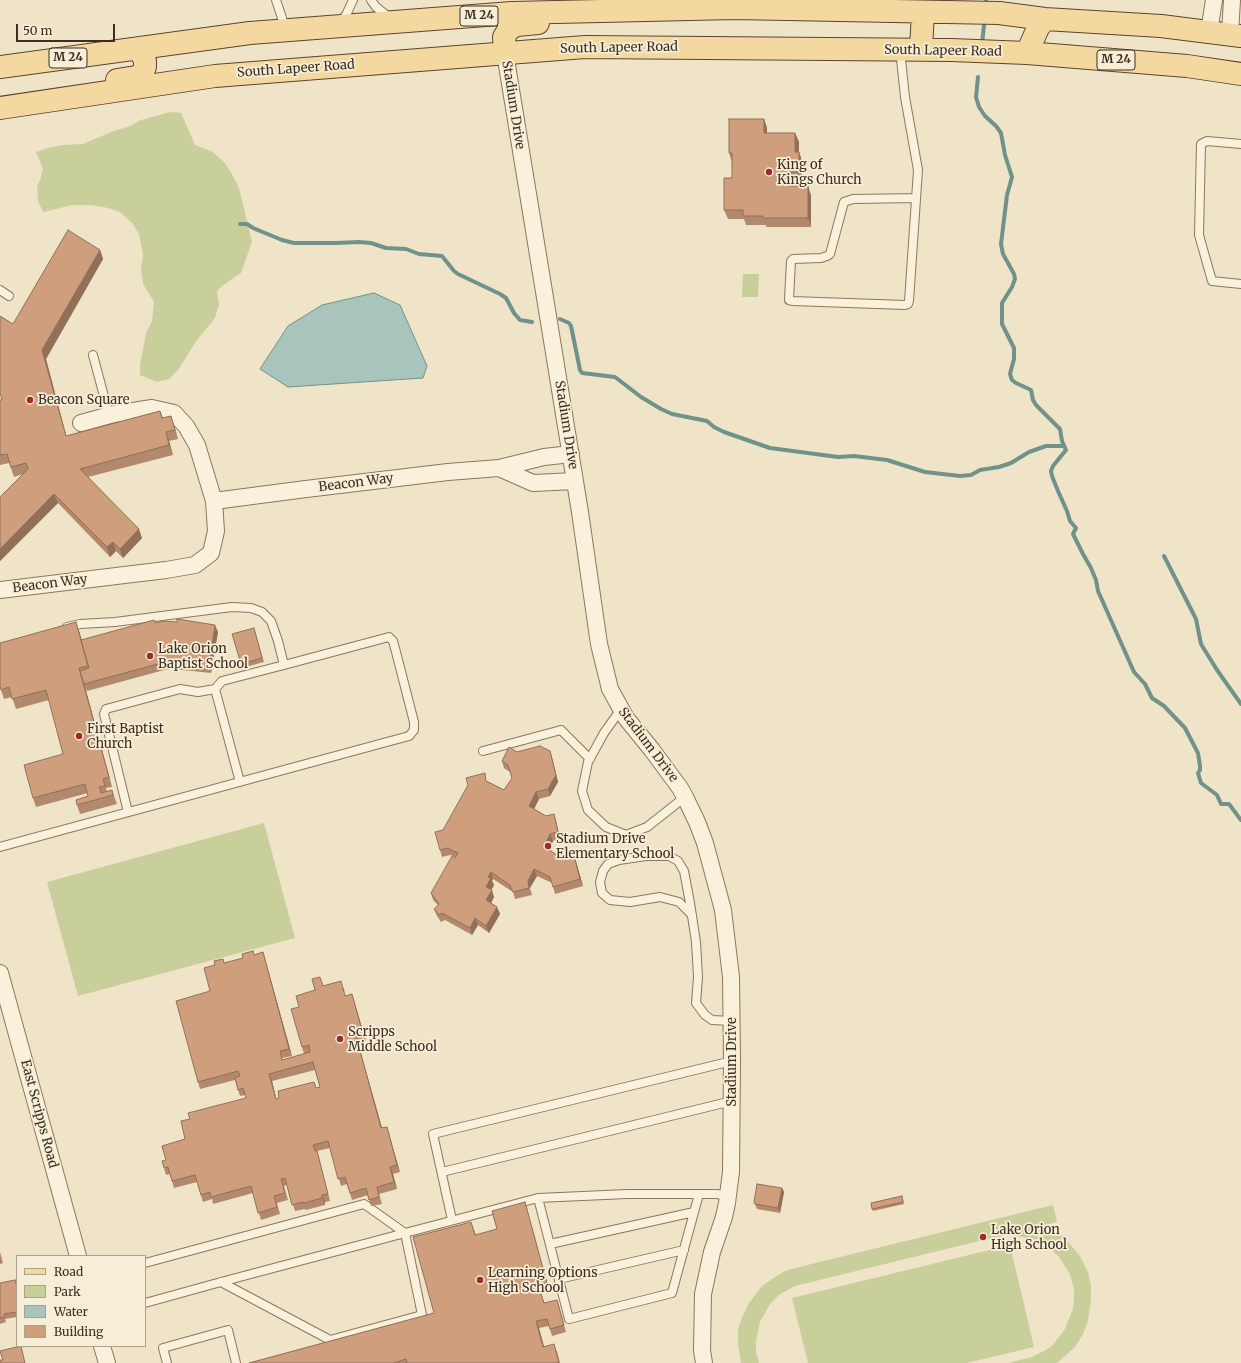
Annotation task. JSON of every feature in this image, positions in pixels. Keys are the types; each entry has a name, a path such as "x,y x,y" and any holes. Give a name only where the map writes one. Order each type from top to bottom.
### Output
{"main road":[{"name":"M 24","path":"0,67 250,33 287,30 512,13 814,5 838,5 924,12 999,13 1045,19 1161,26 1235,35"},
{"path":"505,53 504,37 508,29 517,24 614,21 652,10"},
{"path":"910,49 924,12"},
{"path":"1027,53 1038,28 1045,19"},
{"name":"South Lapeer Road","path":"0,108 215,76 585,47 910,49 981,51 1027,53 1187,66 1241,74"},
{"path":"0,100 13,94 139,76 144,70 145,64 144,57 136,49"}],"street":[{"path":"1209,32 1214,0"},
{"path":"1232,0 1235,35"},
{"name":"Stadium Drive","path":"505,53 571,454 600,644 610,690 626,718 652,750 685,797 705,843 723,910 731,978 731,1172 724,1217 712,1252 703,1294 702,1350 704,1363"},
{"name":"Beacon Way","path":"0,590 166,570 195,565 211,553 216,531 214,501 197,445 186,426 174,413 152,408 109,415 81,423"},
{"name":"Beacon Way","path":"214,501 432,474 500,468 544,457 571,454"},
{"name":"Beacon Way","path":"500,468 533,483 575,481"},
{"name":"East Scripps Road","path":"0,973 78,1255"},
{"path":"102,1347 107,1363"}],"lane":[{"path":"276,0 287,30"},
{"path":"333,27 342,21 353,0"},
{"path":"371,0 376,7 395,22"},
{"path":"910,49 905,97 918,162 916,198 910,300 908,304 790,300 791,261 793,259 821,258 830,254 844,202 853,199 916,198"},
{"path":"1241,144 1207,141 1201,144 1199,235 1212,281 1241,284"},
{"path":"0,290 9,296"},
{"path":"93,355 109,415"},
{"path":"58,629 80,624 115,622 232,607 251,608 262,612 271,621 284,665"},
{"path":"0,847 409,736 414,730 414,722 393,641 389,637 222,681 215,689 198,692 180,689 106,708 104,714 128,812"},
{"path":"215,689 240,782"},
{"path":"621,709 604,733 590,759 582,791 588,810 606,827 626,835 648,827 685,797"},
{"path":"483,751 561,730 590,759"},
{"path":"692,915 679,902 660,896 630,902 610,900 602,893 600,882 603,871 608,864 618,860 646,856 669,856 678,861 684,871 692,915 696,942 698,977 696,1003 705,1016 712,1020 732,1021"},
{"path":"452,1220 433,1134 732,1061"},
{"path":"442,1172 732,1102"},
{"path":"146,1303 538,1198 627,1194 699,1194 728,1196"},
{"path":"538,1198 569,1319 672,1293 699,1194"},
{"path":"146,1263 364,1204 405,1233 422,1314 330,1340 221,1282"},
{"path":"550,1244 694,1212"},
{"path":"559,1279 684,1250"},
{"path":"167,1363 163,1348 228,1330 236,1363"}],"green space":[{"path":"170,112 181,113 195,145 213,152 224,162 231,172 239,188 252,242 241,273 217,291 219,304 215,318 197,340 178,370 169,379 157,382 140,375 140,364 146,333 152,321 154,302 143,284 141,269 143,255 139,234 132,223 120,212 108,208 92,205 73,205 43,212 38,201 37,187 43,169 36,152 63,145 83,144 130,126 141,120"},
{"path":"743,274 759,274 758,297 742,297"},
{"path":"264,823 295,938 78,996 47,882"},
{"path":"1053,1205 1057,1222 1046,1225 1064,1237 1080,1256 1088,1272 1091,1286 1088,1321 1083,1334 1075,1347 1057,1363 1008,1363 1032,1357 1053,1345 1065,1329 1073,1309 1074,1298 1074,1289 1070,1274 1059,1257 1052,1250 1034,1239 1009,1235 795,1286 780,1294 770,1304 760,1322 756,1342 756,1352 759,1363 741,1363 738,1345 738,1330 749,1303 762,1286 785,1271"},
{"path":"1010,1245 1034,1347 967,1363 808,1363 792,1298"}],"water":[{"path":"374,293 400,305 427,366 423,378 288,387 260,369 288,326 322,305"}],"building":[{"name":"King of Kings Church","path":"729,119 764,119 764,133 795,133 795,152 799,152 799,172 789,172 789,186 808,186 808,218 763,218 763,216 743,216 743,210 724,210 724,178 732,178 732,153 729,153"},
{"name":"Beacon Square","path":"68,230 100,250 42,350 66,436 160,411 162,418 171,416 175,430 166,432 169,445 80,469 139,529 120,549 113,542 107,547 54,494 0,549 0,497 28,469 26,463 11,467 7,454 0,455 0,400 2,400 0,393 0,316 13,324"},
{"name":"Lake Orion Baptist School","path":"177,619 215,625 209,667 170,662 171,659 165,660 165,662 84,684 80,671 89,668 81,640 154,620 155,623 165,621 177,622"},
{"name":"First Baptist Church","path":"76,622 88,666 79,668 109,777 103,779 105,786 99,787 101,793 112,790 113,795 77,805 76,800 88,796 85,784 33,798 24,765 63,754 46,690 12,699 9,687 1,690 0,686 0,643"},
{"path":"254,628 262,658 241,664 232,634"},
{"path":"540,746 550,751 556,775 548,789 536,792 529,806 546,816 554,814 558,832 550,834 544,847 559,856 573,852 580,879 553,887 550,877 534,869 528,881 529,888 513,892 510,885 491,872 488,877 491,878 486,887 492,890 486,900 497,907 486,926 475,918 470,928 442,913 439,915 434,909 439,904 431,893 452,856 455,858 458,853 447,848 440,850 435,832 443,830 468,785 466,778 485,773 486,781 504,790 512,778 508,765 502,761 509,747 517,752"},
{"name":"Scripps Middle School","path":"253,951 254,955 263,952 289,1049 280,1051 282,1060 310,1052 309,1045 302,1047 291,1009 299,1007 296,996 315,990 312,979 320,977 323,986 341,981 345,996 352,994 363,1034 356,1036 381,1128 387,1127 397,1165 390,1167 394,1182 377,1187 379,1197 369,1200 366,1188 350,1193 345,1177 338,1179 328,1141 313,1145 315,1151 317,1151 328,1194 322,1195 322,1198 292,1205 285,1178 281,1179 285,1193 274,1196 277,1207 258,1213 251,1186 211,1197 210,1192 201,1195 195,1175 172,1181 168,1167 164,1168 162,1161 166,1160 162,1146 185,1139 181,1121 190,1119 188,1113 246,1098 243,1088 238,1090 235,1078 240,1076 238,1071 198,1082 176,1001 210,991 204,968 215,965 214,961 223,959 224,963 243,958 242,954","holes":["313,1062 320,1087 316,1088 314,1082 278,1091 279,1098 276,1099 269,1074"]},
{"path":"757,1184 782,1188 778,1208 755,1204"},
{"path":"902,1196 903,1202 872,1209 871,1203"},
{"path":"525,1202 547,1283 538,1285 544,1303 557,1300 564,1325 550,1329 547,1319 536,1321 543,1347 554,1344 559,1363 407,1363 406,1359 393,1363 249,1363 434,1313 413,1237 471,1222 475,1235 497,1229 492,1211"},
{"path":"15,1280 16,1312 4,1314 4,1317 0,1318 0,1283"},
{"path":"21,1347 25,1363 0,1363 0,1360 3,1360 0,1351"}],"waterway":[{"path":"982,44 984,25"},
{"path":"978,77 976,97 979,107 985,116 1001,133 1005,155 1012,177 1007,195 1001,244 1003,254 1014,274 1015,279 1002,303 1002,324 1014,348 1014,359 1010,374 1012,380 1031,390 1033,400 1036,405 1060,429 1062,441 1066,450 1053,466 1051,471 1052,476 1070,521 1076,528 1073,534 1091,568 1096,580 1098,591 1134,672 1145,684 1152,698 1164,706 1185,728 1198,753 1200,766 1198,773 1201,783 1217,795 1221,804 1229,804 1241,820"},
{"path":"240,224 247,224 282,240 294,243 371,243 386,248 406,249 419,254 442,256 458,274 506,298 514,313 520,320 532,322"},
{"path":"560,319 569,323 571,326 580,370 582,373 615,377 641,397 661,409 672,414 707,421 714,427 724,432 770,448 838,457 854,456 887,460 925,472 960,476 971,475 980,470 999,467 1011,463 1029,452 1046,446 1063,446"},
{"path":"1164,556 1196,619 1201,644 1241,704"}],"place":[{"name":"King of Kings Church","path":"769,172"},
{"name":"Beacon Square","path":"30,400"},
{"name":"Lake Orion Baptist School","path":"150,656"},
{"name":"First Baptist Church","path":"79,736"},
{"name":"Stadium Drive Elementary School","path":"548,846"},
{"name":"Scripps Middle School","path":"340,1039"},
{"name":"Lake Orion High School","path":"983,1237"},
{"name":"Learning Options High School","path":"480,1280"}]}
